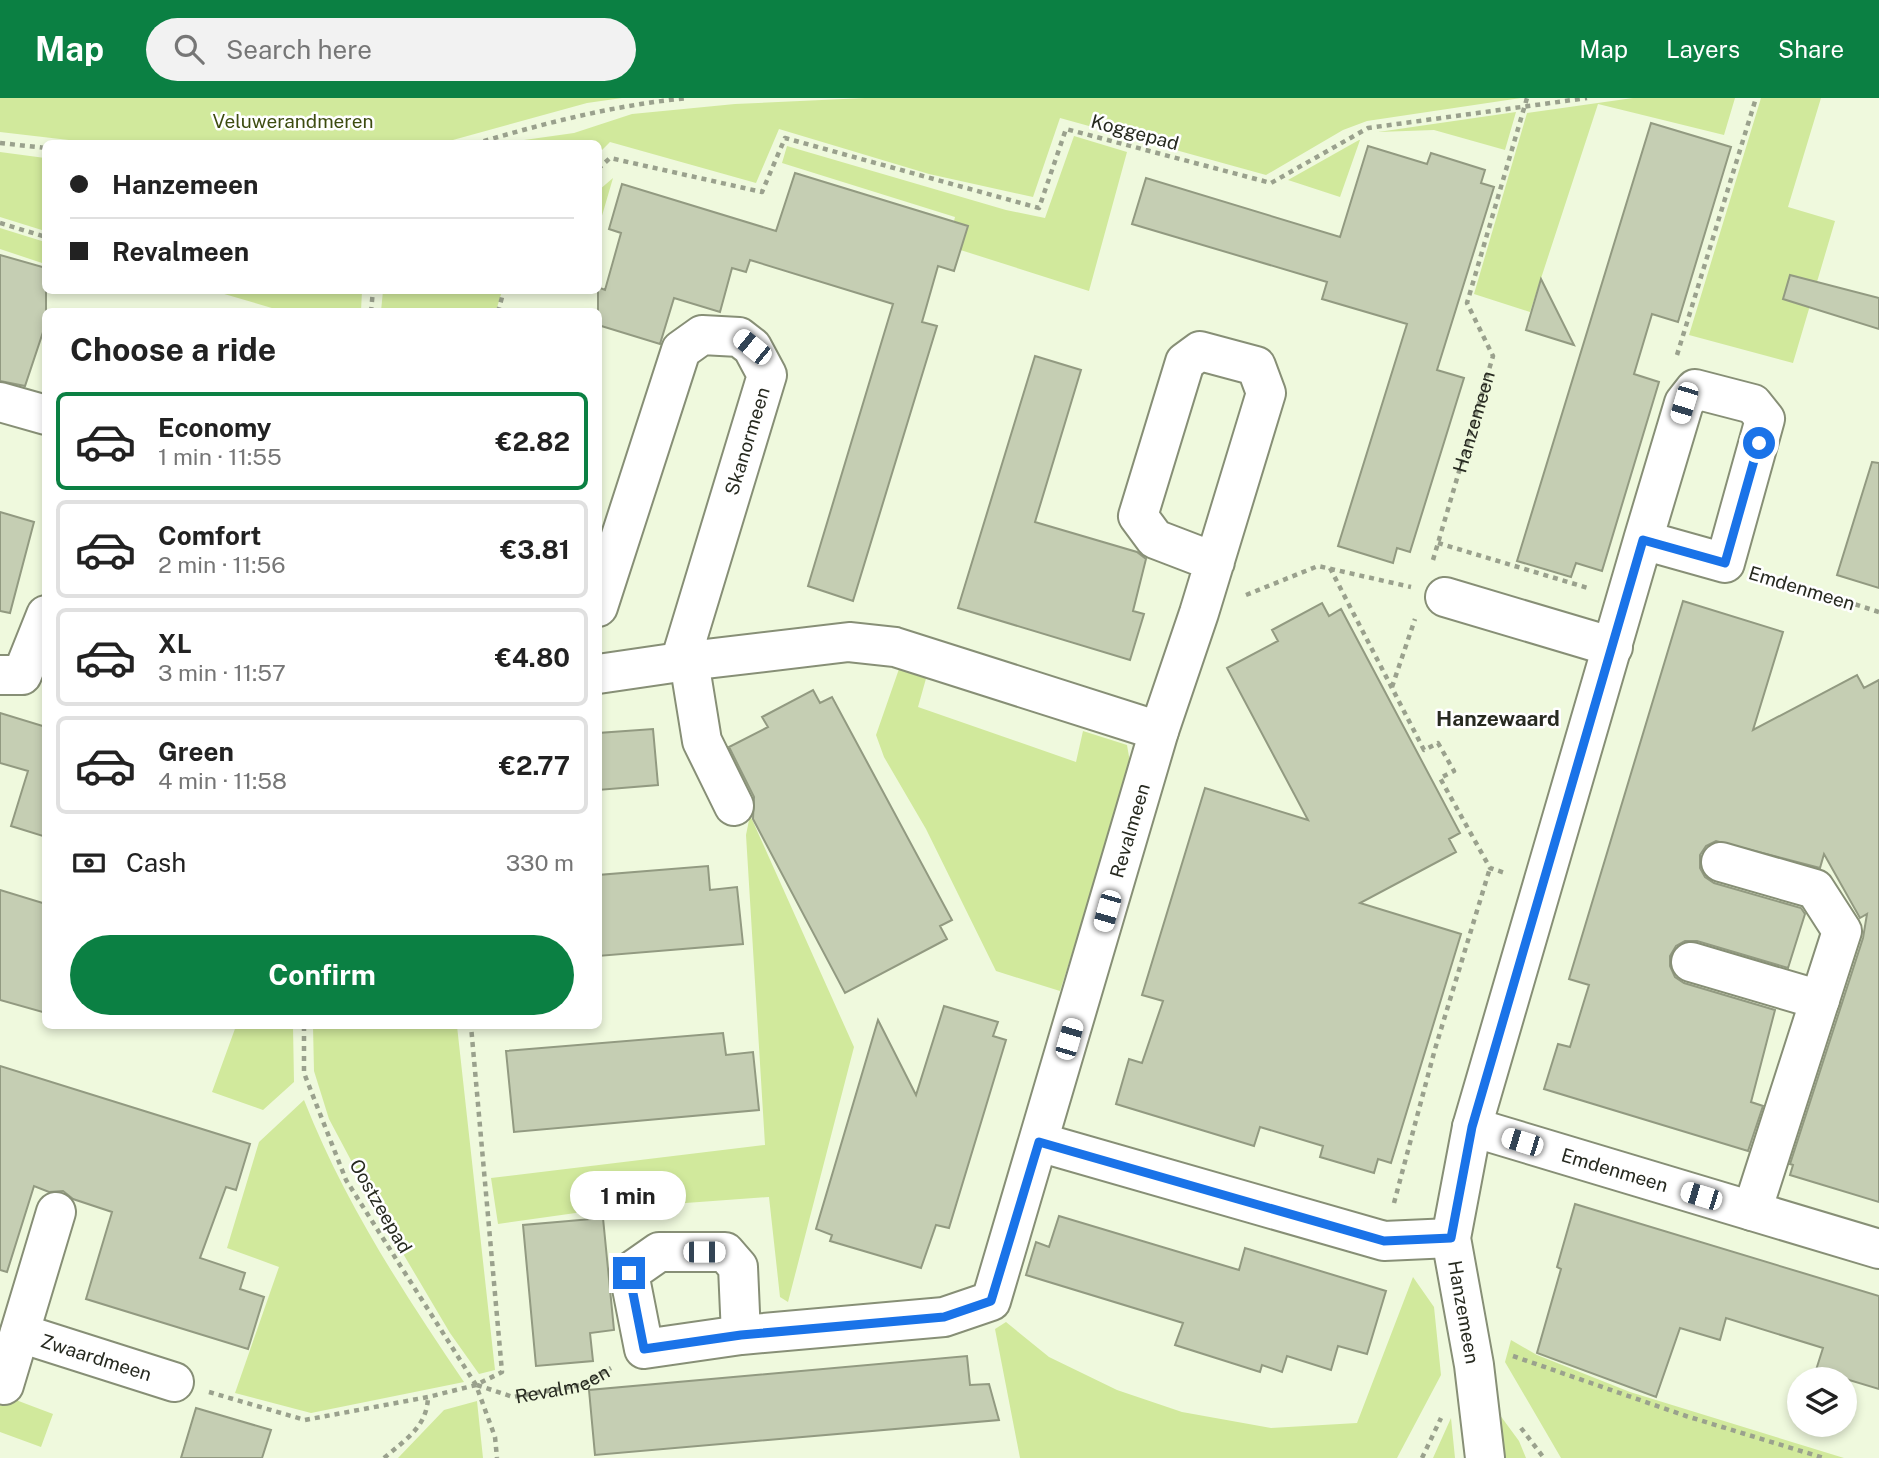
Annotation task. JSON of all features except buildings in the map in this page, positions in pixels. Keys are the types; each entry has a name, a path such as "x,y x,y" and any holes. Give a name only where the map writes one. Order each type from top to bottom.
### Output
{"street":[{"name":"Skanormeen","path":"602,595 681,349 702,335 739,337 752,347 766,375 685,661 702,741 734,806"},
{"name":"Revalmeen","path":"644,1349 741,1335 944,1317 991,1301 1159,731 1199,613 1215,562 1266,393 1255,366 1200,351 1185,362 1138,516 1155,539 1215,562"},
{"path":"1643,540 1725,563 1765,419 1753,404 1695,389 1684,403"},
{"path":"0,402 42,414"},
{"name":"Hanzemeen","path":"1485,1458 1469,1340 1451,1238 1472,1127 1684,403"},
{"path":"1435,594 1613,647"},
{"path":"0,675 22,675 42,625"},
{"path":"602,673 849,642 895,647 1159,731"},
{"path":"1721,863 1815,889 1842,931 1752,1211"},
{"path":"1691,962 1820,1000"},
{"name":"Emdenmeen","path":"1472,1127 1879,1249"},
{"path":"1039,1142 1384,1241 1451,1238"},
{"name":"Zwaardmeen","path":"0,1384 4,1385 57,1212"},
{"path":"644,1349 629,1273 659,1252 726,1252 738,1267 741,1335"},
{"name":"Zwaardmeen","path":"20,1333 174,1382"}],"path":[{"path":"488,140 579,115 639,103 688,98"},
{"name":"Hanzemeen","path":"1392,687 1435,594 1438,543 1493,356 1467,303 1527,98"},
{"name":"Koggepad","path":"602,165 610,158 762,192 785,138 1038,208 1066,129 1271,183 1368,128 1587,98"},
{"path":"1684,403 1672,369 1756,98"},
{"path":"0,143 42,148"},
{"path":"0,223 42,236"},
{"path":"1438,543 1626,599"},
{"name":"Emdenmeen","path":"1725,563 1879,612"},
{"path":"1199,613 1318,566 1435,594"},
{"path":"1330,568 1424,750 1438,743 1454,771 1440,778 1490,868 1541,884"},
{"path":"1384,1241 1435,1049 1490,868"},
{"name":"Oostzeepad","path":"304,1029 304,1073 346,1180 476,1385 495,1437 497,1458"},
{"path":"174,1382 305,1420 476,1385 502,1372 471,1029"},
{"path":"1469,1340 1686,1416 1824,1458"},
{"name":"Revalmeen","path":"476,1385 513,1397 581,1385 644,1349"},
{"path":"384,1458 422,1425 428,1412 428,1396"}],"green space":[{"name":"Veluwerandmeren","path":"0,98 622,98 587,103 453,140 69,140 0,132"},
{"path":"865,98 1521,98 1367,121 1343,130 1266,175 1060,118 1033,197 929,174 779,129 756,183 610,142 602,150 602,140 524,140 574,133 632,114 735,104"},
{"path":"1633,98 1735,98 1724,135 1598,104 1530,312 1474,294 1527,113"},
{"path":"1761,98 1821,98 1788,207 1835,221 1793,363 1689,335"},
{"path":"1516,112 1505,150 1434,130 1378,132"},
{"path":"1074,136 1127,152 1089,291 948,246 955,217 782,163 787,146 1006,210 1045,218"},
{"path":"1359,140 1340,197 1288,180"},
{"path":"0,152 42,158 42,230 0,217"},
{"path":"613,178 602,216 602,187"},
{"path":"0,228 42,241 42,263 0,249"},
{"path":"224,294 362,294 361,308 272,308"},
{"path":"383,294 501,294 497,308 381,308"},
{"path":"899,669 927,675 918,707 1076,762 1083,731 1127,745 1131,768 1060,991 996,971 926,829 884,757 876,735"},
{"path":"750,815 854,1047 788,1302 780,1297 769,1197 604,1209 498,1224 491,1178 765,1145 746,835"},
{"path":"235,1029 293,1029 294,1082 263,1110 212,1092"},
{"path":"313,1029 457,1029 495,1370 479,1374 450,1333 379,1213 329,1119 314,1071"},
{"path":"304,1100 337,1174 376,1246 464,1382 311,1413 235,1393 279,1267 227,1248 259,1142"},
{"path":"1413,1277 1434,1307 1441,1375 1397,1458 1020,1458 995,1329 1006,1322 1049,1357 1117,1390 1182,1412 1271,1428 1357,1423"},
{"path":"1511,1340 1537,1355 1630,1392 1844,1458 1561,1458 1505,1362"},
{"path":"0,1394 53,1414 41,1447 0,1432"},
{"path":"477,1401 483,1458 398,1458 444,1410"},
{"path":"1494,1407 1519,1441 1526,1458 1500,1458"},
{"path":"1451,1418 1455,1458 1433,1458"}],"district":[{"name":"Hanzewaard","path":"1498,719"}],"route":[{"path":"629,1273 644,1349 741,1335 944,1317 991,1301 1039,1142 1384,1241 1451,1238 1472,1127 1643,540 1725,563 1759,443"}]}
